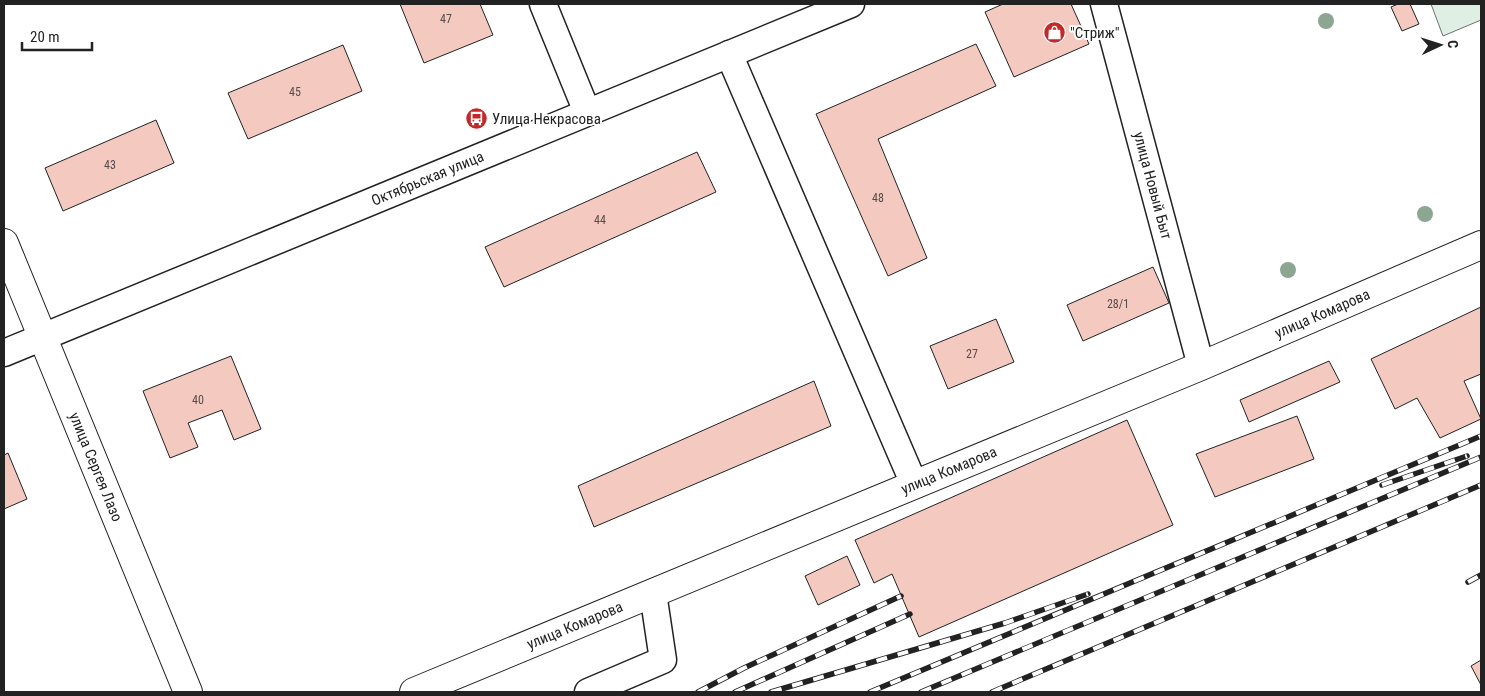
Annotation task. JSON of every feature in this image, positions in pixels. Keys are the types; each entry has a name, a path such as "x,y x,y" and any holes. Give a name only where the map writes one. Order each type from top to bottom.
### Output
{"main road":[{"name":"улица Сергея Лазо","path":"4,243 188,692"},
{"name":"улица Комарова","path":"414,692 1201,366 1481,245"}],"street":[{"path":"543,4 587,112"},
{"name":"Октябрьская улица","path":"4,353 851,4"},
{"name":"улица Новый Быт","path":"1104,4 1201,366"},
{"path":"729,54 914,484"},
{"path":"588,692 663,660 652,593"}],"green space":[{"path":"1431,4 1481,4 1481,20 1443,36"}],"building":[{"path":"400,4 480,4 493,35 424,63"},
{"path":"1003,4 1071,4 1089,44 1014,77 985,12"},
{"path":"1398,4 1410,4 1419,24 1402,31 1391,7"},
{"path":"976,44 996,86 878,139 927,258 888,276 816,114"},
{"path":"343,45 362,91 248,139 228,93"},
{"path":"156,120 174,163 63,211 45,168"},
{"path":"697,152 716,192 504,287 485,247"},
{"path":"1153,267 1169,303 1083,341 1067,305"},
{"path":"1481,307 1481,374 1464,381 1481,419 1440,438 1417,398 1395,409 1371,359"},
{"path":"996,319 1014,362 948,389 930,346"},
{"path":"231,356 261,429 234,440 222,410 188,423 198,447 170,458 143,391"},
{"path":"1329,361 1340,382 1249,422 1240,400"},
{"path":"814,381 831,426 594,527 578,486"},
{"path":"1297,416 1314,459 1215,497 1196,454"},
{"path":"1127,420 1173,525 919,637 892,574 874,583 855,540"},
{"path":"8,453 27,499 4,509 4,455"},
{"path":"847,556 860,585 818,605 805,576"},
{"path":"1481,660 1481,685 1471,666"}],"railway":[{"path":"870,692 1481,436"},
{"path":"1382,485 1467,456"},
{"path":"921,692 1481,457"},
{"path":"992,692 1481,485"},
{"path":"1468,582 1481,575"},
{"path":"771,692 1005,623 1088,594"},
{"path":"698,692 744,668 901,596"},
{"path":"735,692 910,614"}],"place":[{"name":"\"Стриж\"","path":"1054,33"},
{"name":"Улица Некрасова","path":"476,119"}]}
